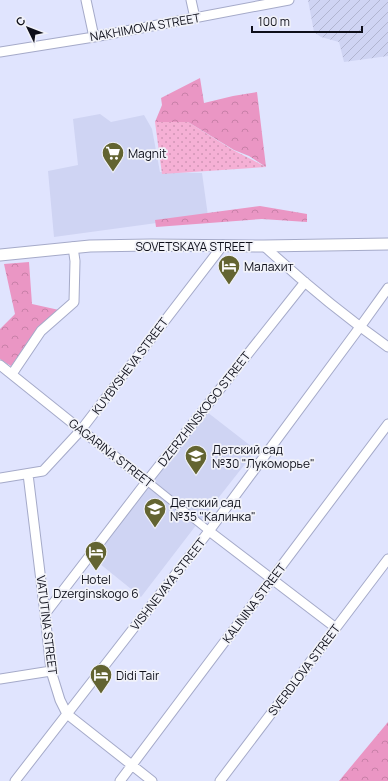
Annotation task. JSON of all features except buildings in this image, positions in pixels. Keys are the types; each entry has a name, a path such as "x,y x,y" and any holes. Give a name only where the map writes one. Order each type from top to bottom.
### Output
{"street":[{"path":"86,0 94,37"},
{"path":"191,0 195,18"},
{"name":"NAKHIMOVA STREET","path":"0,52 94,37 289,0"},
{"name":"SOVETSKAYA STREET","path":"0,255 73,247 151,245 264,246 388,244"},
{"name":"KUYBYSHEVA STREET","path":"0,478 43,471 81,430 223,246"},
{"path":"264,246 360,327 388,347"},
{"path":"12,374 41,331 74,302 75,261 73,247"},
{"name":"DZERZHINSKOGO STREET","path":"45,614 147,481 305,282"},
{"name":"VISHNEVAYA STREET","path":"15,781 209,531 388,288"},
{"name":"GAGARINA STREET","path":"0,365 209,531 336,628"},
{"name":"KALININA STREET","path":"120,781 388,424"},
{"name":"VATUTINA STREET","path":"28,474 51,671 60,700 67,714 152,781"},
{"name":"SVERDLOVA STREET","path":"220,781 388,559"},
{"path":"0,678 51,671"}],"shaded area":[{"path":"308,0 388,0 388,56 344,62 339,42 321,37 314,32"},
{"path":"100,114 111,122 144,115 152,129 160,172 202,173 208,216 54,237 48,171 78,165 73,119"},
{"path":"155,122 188,122 233,150 266,167 162,174"},
{"path":"207,412 256,450 201,520 152,482"},
{"path":"149,486 197,524 141,597 94,559"}],"green space":[{"path":"200,78 204,103 257,92 266,167 249,156 234,150 188,122 155,122 162,105 161,98"},
{"path":"260,206 307,214 307,222 262,219 156,227 155,220"},
{"path":"29,262 32,304 59,310 36,332 11,366 0,359 0,329 15,314 4,264"},
{"path":"388,722 388,781 339,781"}],"place":[{"name":"Magnit","path":"113,172"},
{"name":"Малахит","path":"229,286"},
{"name":"Детский сад №30 \"Лукоморье\"","path":"196,476"},
{"name":"Детский сад №35 \"Калинка\"","path":"155,528"},
{"name":"Hotel Dzerginskogo 6","path":"96,572"},
{"name":"Didi Tair","path":"101,694"}]}
